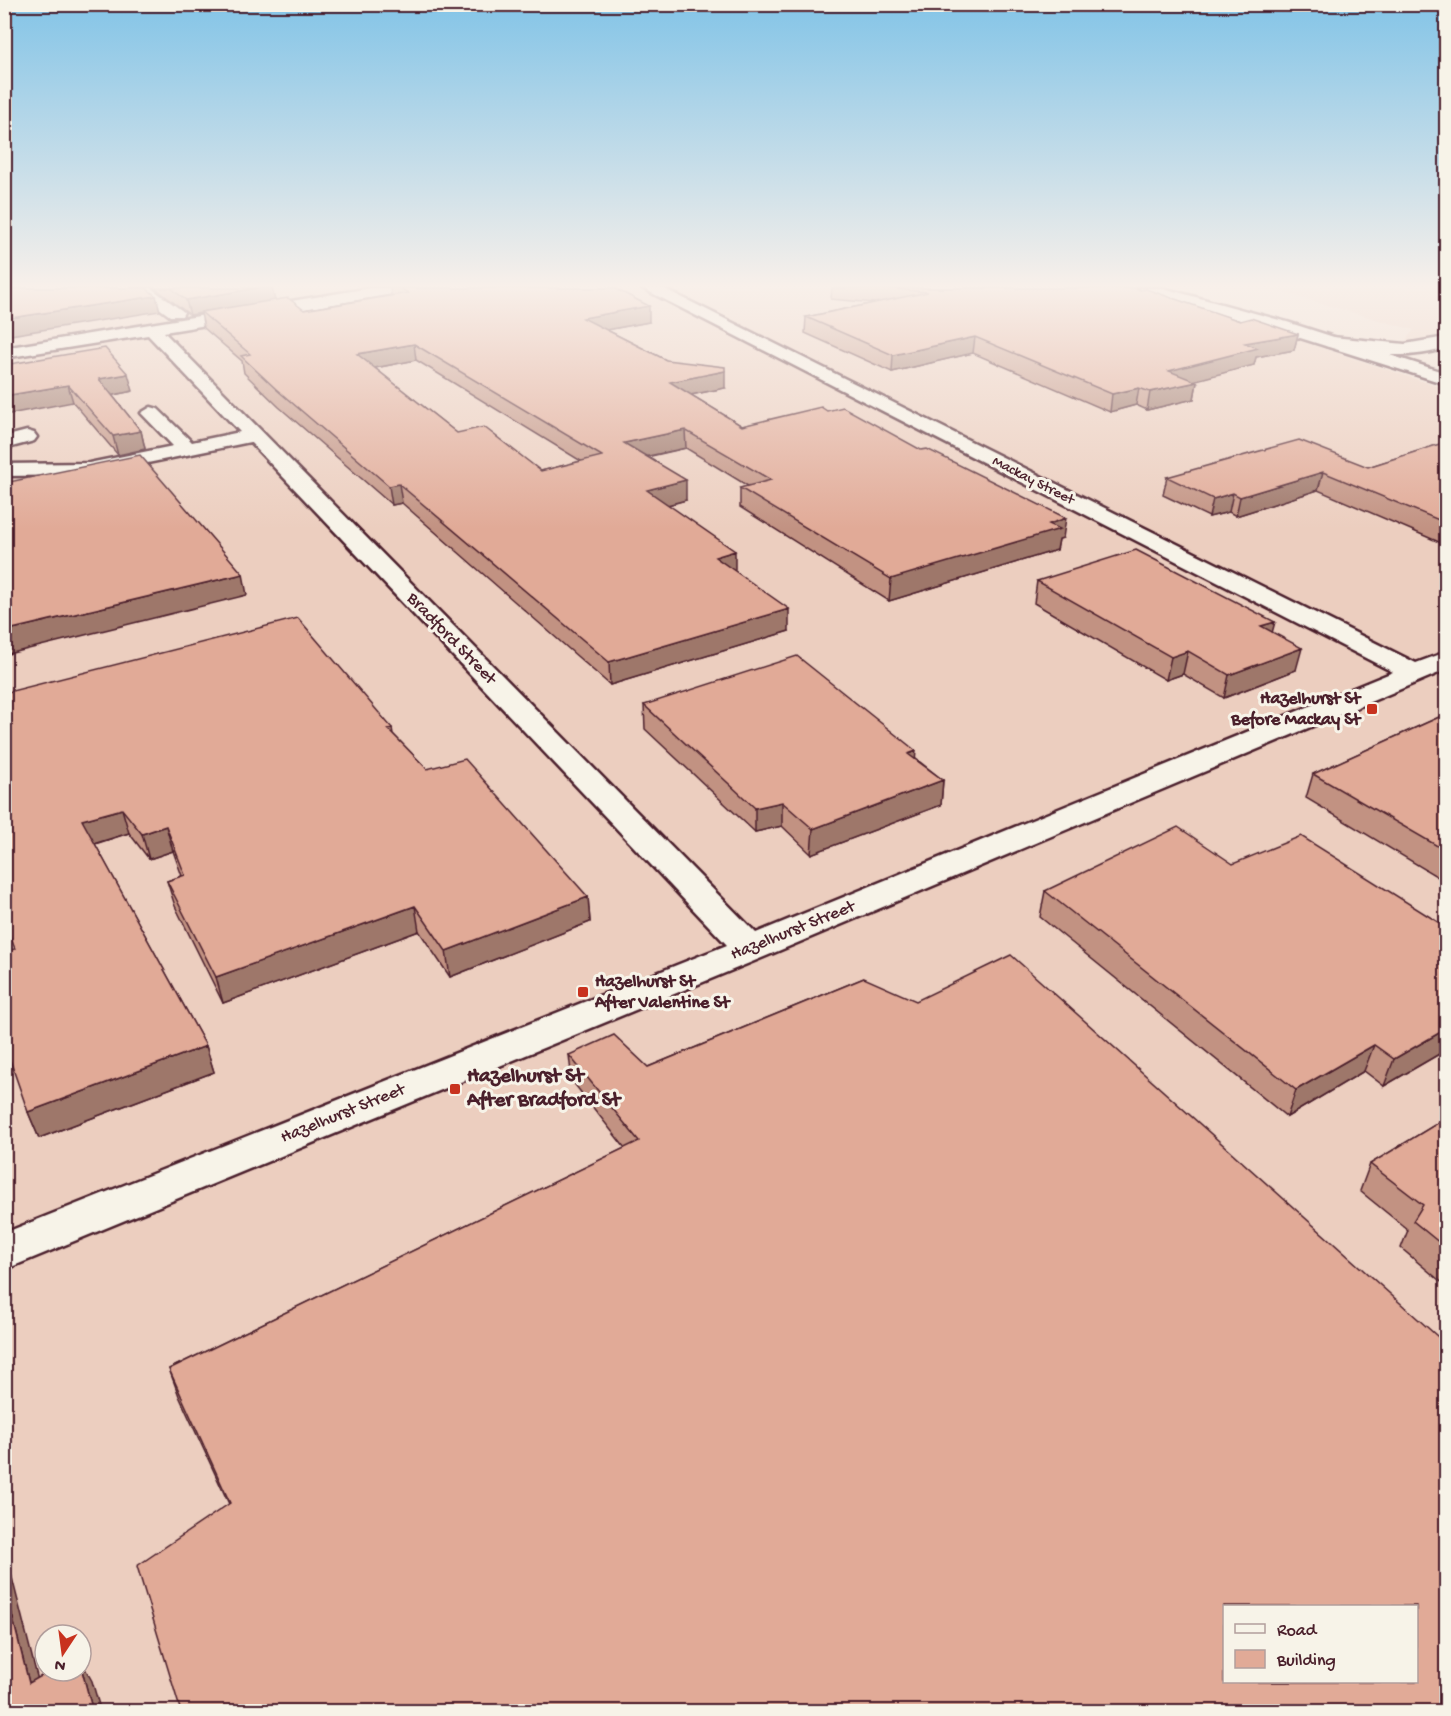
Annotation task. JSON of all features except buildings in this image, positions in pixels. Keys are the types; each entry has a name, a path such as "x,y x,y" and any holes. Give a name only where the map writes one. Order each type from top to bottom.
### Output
{"street":[{"name":"Bradford Street","path":"190,368 751,949"},
{"name":"Mackay Street","path":"809,368 1416,673"},
{"path":"1420,368 1446,378"},
{"path":"1424,368 1429,372"},
{"path":"151,413 188,449"},
{"path":"4,470 88,469 254,435"},
{"path":"4,443 27,437"},
{"name":"Hazelhurst Street","path":"4,1252 751,949 1446,660"}],"shaded area":[{"path":"5,368 1382,368 1446,389 1446,1711 5,1712"}],"place":[{"name":"Hazelhurst St Before Mackay St","path":"1372,709"},
{"name":"Hazelhurst St After Valentine St","path":"583,992"},
{"name":"Hazelhurst St After Bradford St","path":"455,1089"}]}
